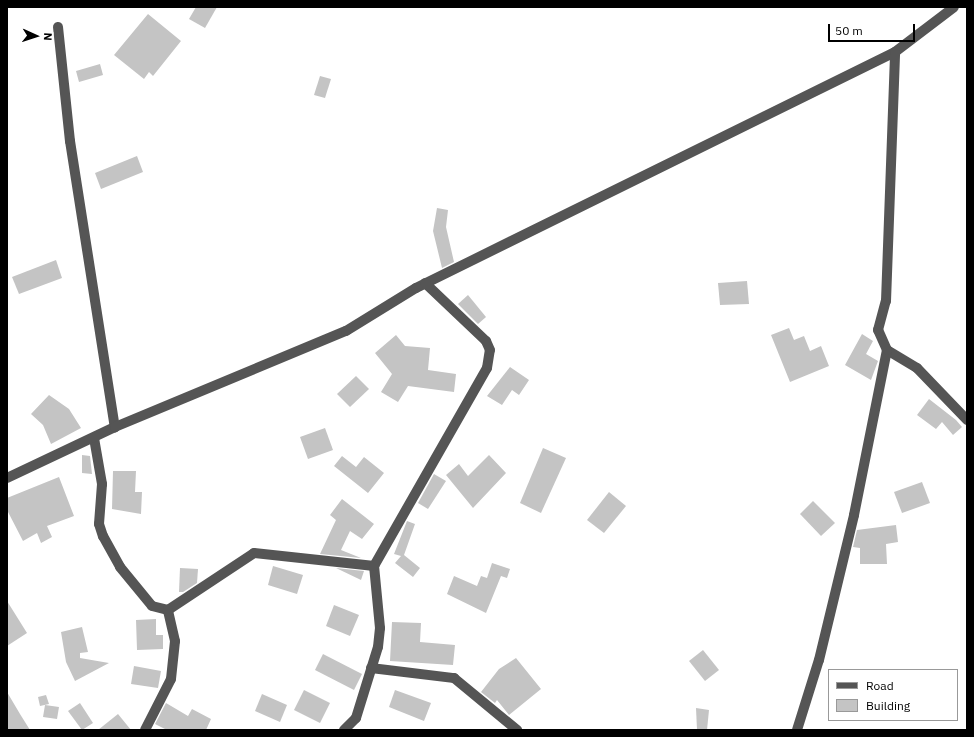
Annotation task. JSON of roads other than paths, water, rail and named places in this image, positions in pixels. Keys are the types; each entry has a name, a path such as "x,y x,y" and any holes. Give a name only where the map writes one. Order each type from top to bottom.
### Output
{"street":[{"path":"7,478 115,427 346,331 425,283 895,52 954,7"},
{"path":"58,27 70,141 115,427"},
{"path":"895,52 886,301 878,330 887,350 917,368 967,420"},
{"path":"344,730 356,718 380,628 374,566 487,368 490,350 486,341 425,283"},
{"path":"797,730 854,515 887,350"},
{"path":"94,438 102,484 99,524 103,536 120,567 152,606 168,610 254,553 374,566"},
{"path":"145,730 171,679 175,641 168,610"},
{"path":"370,668 454,678 517,730"}]}
